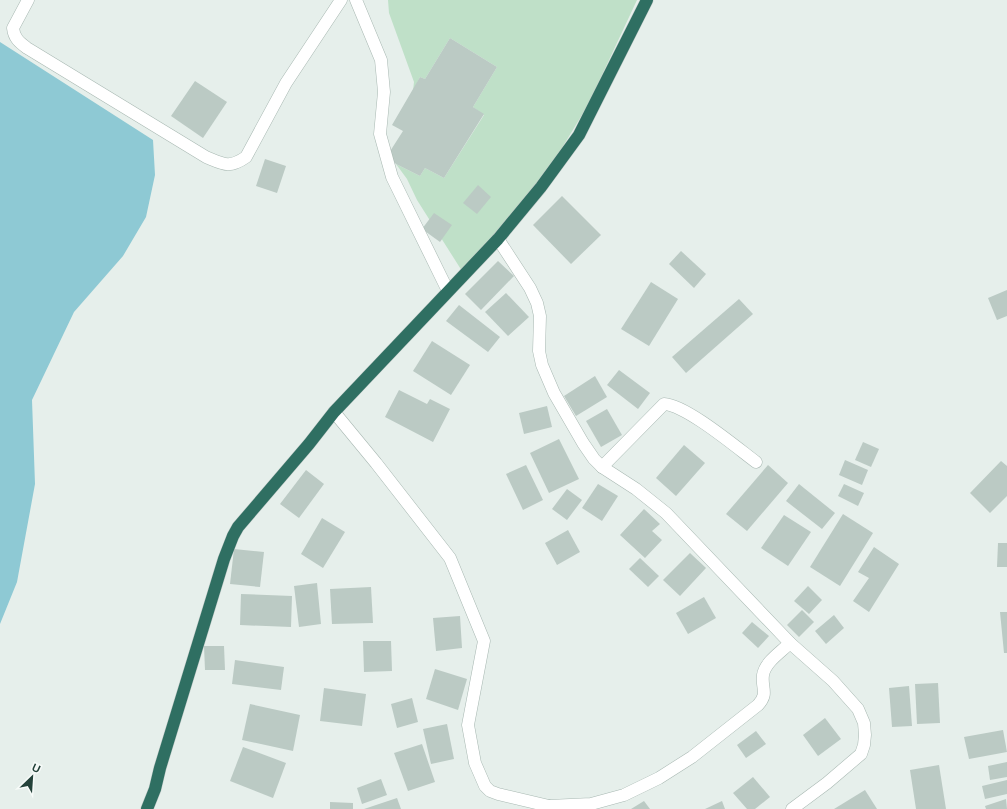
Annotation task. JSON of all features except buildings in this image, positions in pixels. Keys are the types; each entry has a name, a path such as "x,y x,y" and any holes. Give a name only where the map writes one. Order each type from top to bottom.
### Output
{"highway":[{"path":"147,809 155,789 160,768 222,566 234,536 246,518 309,444 334,412 498,239 541,187 579,135 648,0"}],"street":[{"path":"28,0 13,28 18,42 206,156 225,165 238,162 246,157 286,84 341,0"},
{"path":"356,0 381,60 384,92 380,134 392,177 448,291"},
{"path":"498,239 530,288 537,303 540,316 539,351 542,364 554,393 594,459 602,467 636,489 666,514 790,643 833,682 858,709 864,723 865,735 861,754 827,783 792,809"},
{"path":"602,467 664,404 672,404 708,426 756,462"},
{"path":"334,412 450,558 484,641 468,726 475,763 485,786 490,791 548,807 591,804 624,795 659,778 692,758 762,701 765,694 763,675 767,666 790,643"},
{"path":"144,809 155,789"}],"green space":[{"path":"388,0 637,0 588,105 540,184 462,271 417,200 407,179 396,164 420,176 425,168 444,178 484,115 473,107 497,67 450,38 425,79 420,77 413,91 414,82 389,13"}],"water":[{"path":"0,42 153,140 155,175 146,217 123,256 74,312 32,400 35,484 17,582 0,624"}]}
